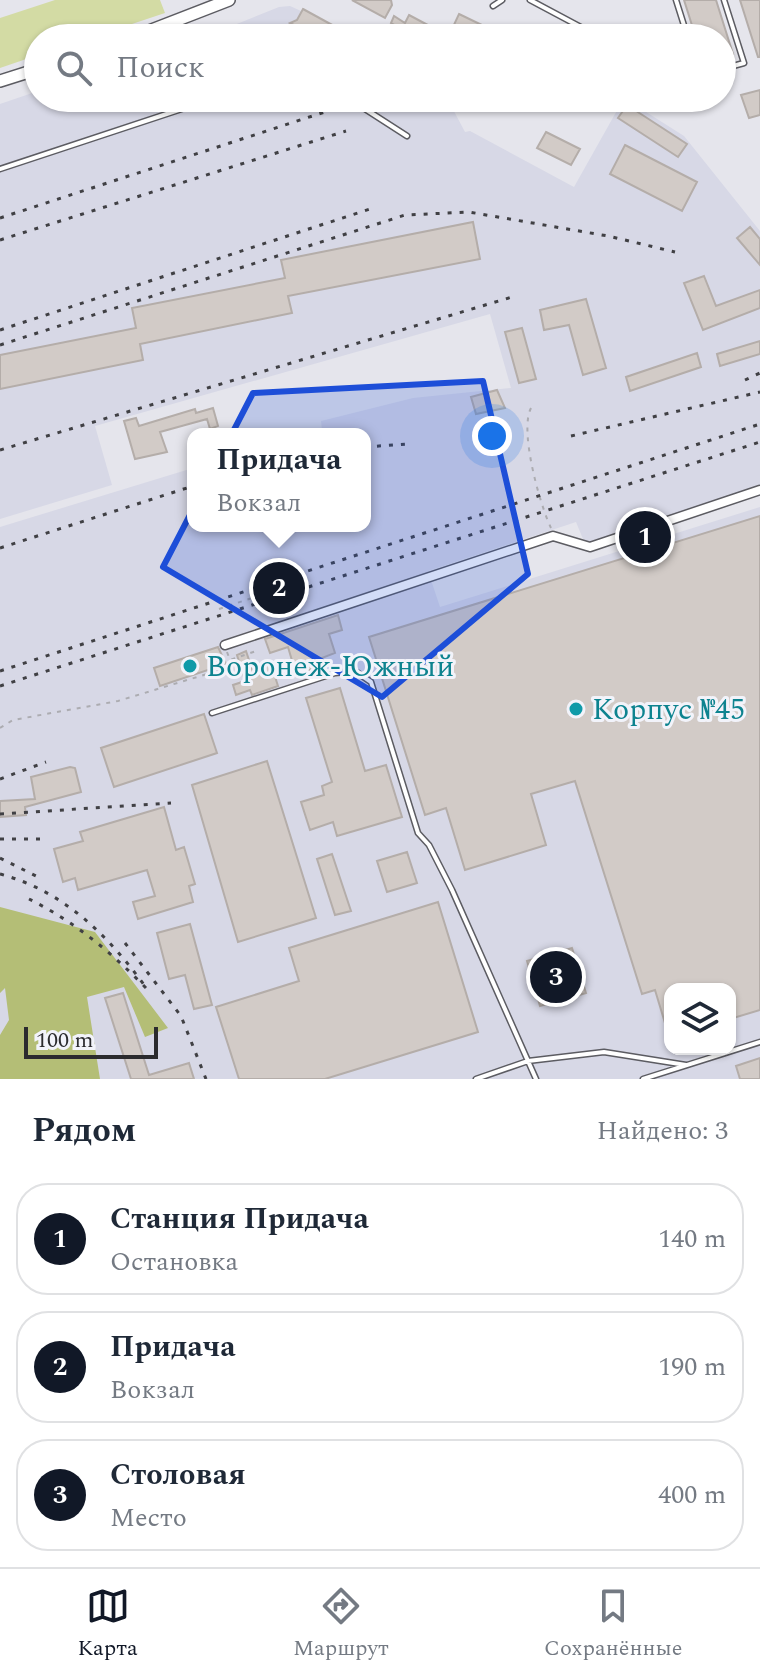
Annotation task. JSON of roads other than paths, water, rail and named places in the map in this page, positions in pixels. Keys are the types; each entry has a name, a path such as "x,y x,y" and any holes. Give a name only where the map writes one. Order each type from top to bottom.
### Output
{"main road":[{"path":"167,24 229,0"},
{"path":"0,81 24,73"}],"street":[{"path":"225,645 553,536 590,547 760,490"}],"lane":[{"path":"493,6 502,0"},
{"path":"530,0 575,24"},
{"path":"676,0 684,24"},
{"path":"724,0 732,24"},
{"path":"736,38 744,63 736,65"},
{"path":"0,169 173,112"},
{"path":"370,112 407,136"},
{"path":"212,713 335,673 355,671 371,682 418,833 429,845 452,890 536,1079"},
{"path":"643,1079 760,1042"},
{"path":"476,1079 528,1061 604,1052 686,1065"}],"railway":[{"path":"0,218 325,112"},
{"path":"0,240 346,131"},
{"path":"0,330 376,207"},
{"path":"0,345 405,215 469,212 608,236 675,252"},
{"path":"0,450 512,297"},
{"path":"745,380 760,373"},
{"path":"571,436 760,392"},
{"path":"0,671 760,424"},
{"path":"0,686 760,442"},
{"path":"371,447 407,444"},
{"path":"0,548 187,488"},
{"path":"0,779 46,762"},
{"path":"0,814 171,803"},
{"path":"0,839 43,839"},
{"path":"0,858 36,876"},
{"path":"0,874 45,892 83,918 117,951 147,989 92,939 29,899"},
{"path":"125,943 181,1016 206,1079"}],"place":[{"name":"Станция Придача","path":"645,537"},
{"name":"Придача","path":"279,588"},
{"name":"Воронеж-Южный","path":"190,666"},
{"name":"Корпус №45","path":"576,709"},
{"name":"Столовая","path":"556,977"}]}
